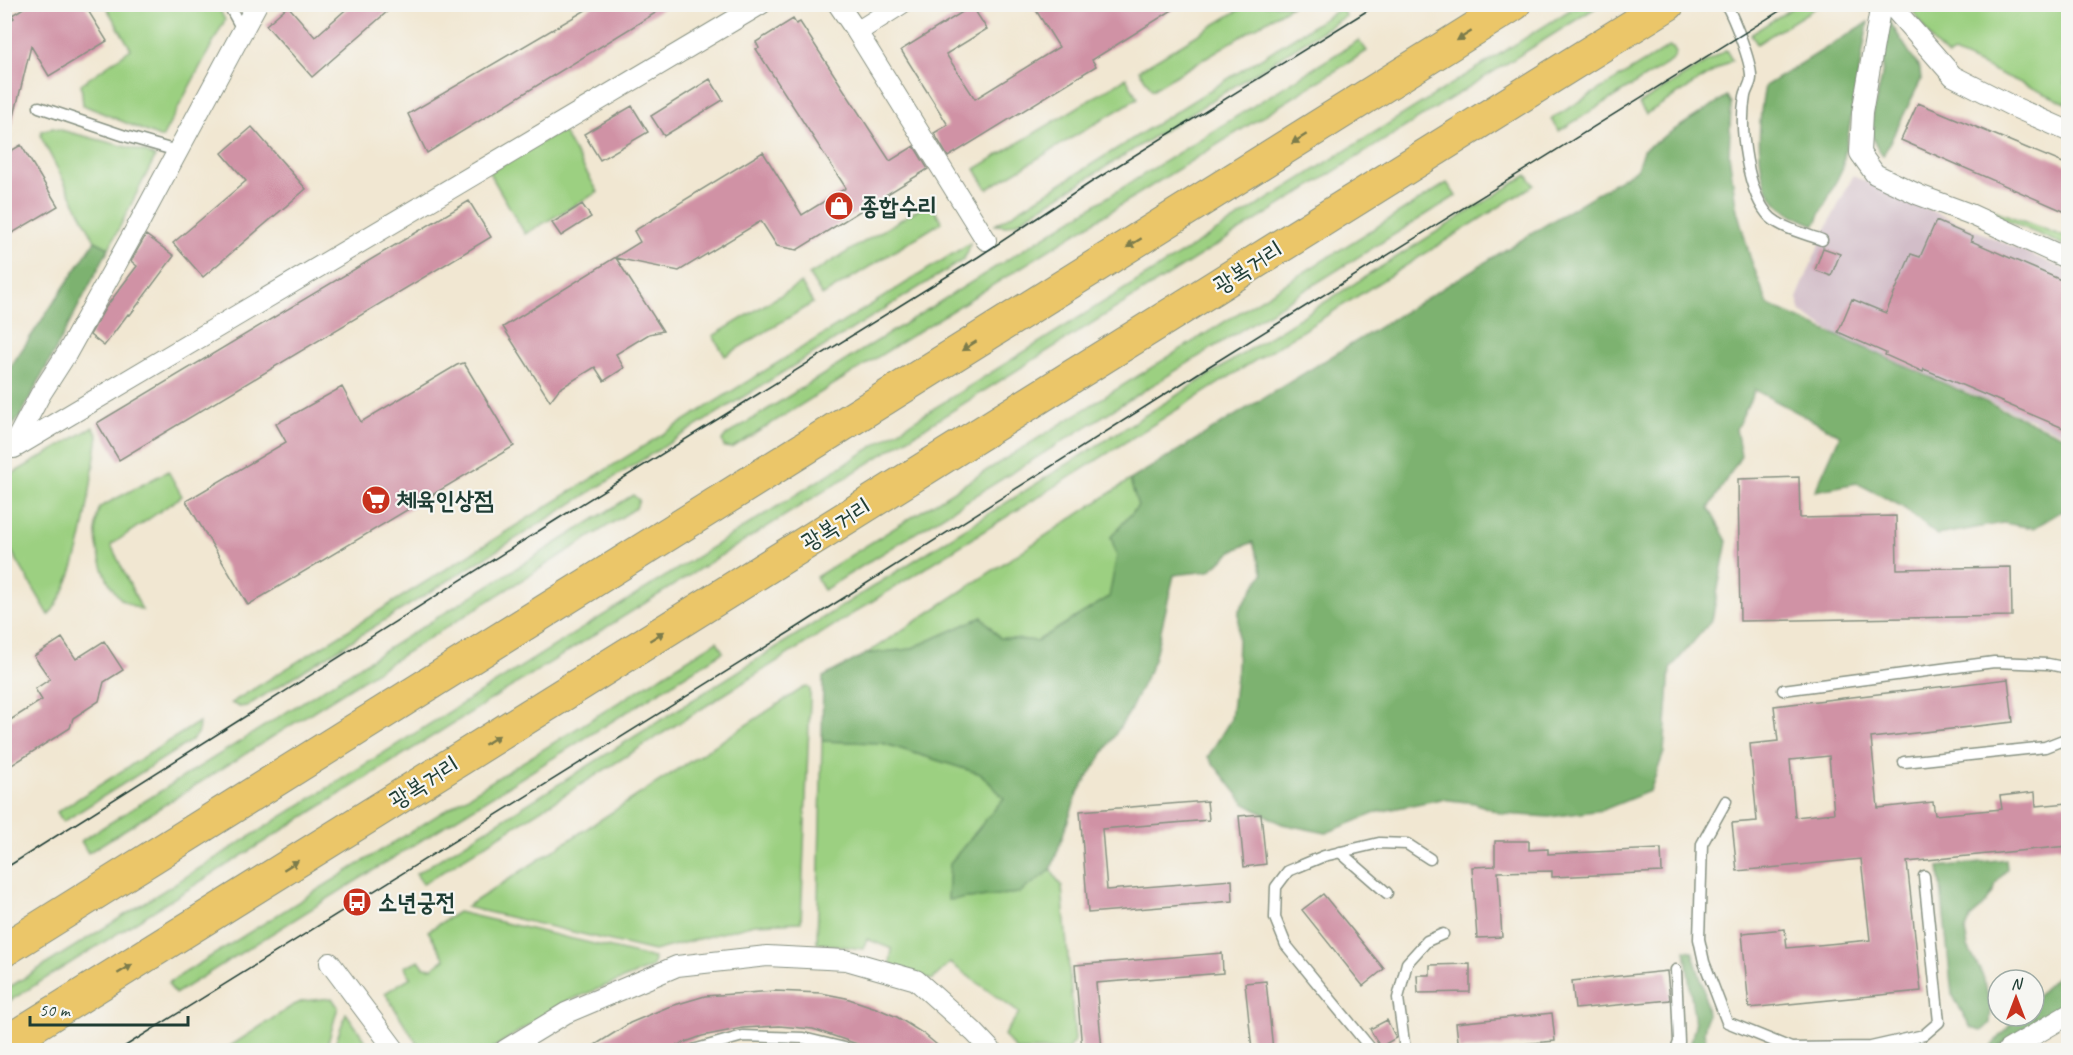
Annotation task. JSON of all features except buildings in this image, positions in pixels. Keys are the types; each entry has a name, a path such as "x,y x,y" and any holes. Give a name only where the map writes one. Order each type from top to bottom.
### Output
{"highway":[{"path":"4,950 1514,4"},
{"name":"광복거리","path":"4,1044 1668,4"}],"street":[{"path":"9,450 67,352 257,4"},
{"path":"9,450 761,4"},
{"path":"838,4 986,240"},
{"path":"857,32 901,4"},
{"path":"1881,4 1862,113 1860,153 1875,174 2068,259"},
{"path":"1890,4 1953,76 2068,131"},
{"path":"505,1050 566,1013 677,966 767,956 846,960 916,980 991,1050"},
{"path":"330,963 394,1050"},
{"path":"2008,1050 2068,1015"}],"lane":[{"path":"228,4 242,29"},
{"path":"1726,4 1740,36 1751,78 1745,96 1744,133 1748,172 1760,206 1773,220 1821,240"},
{"path":"39,107 177,151"},
{"path":"1783,690 1994,662 2048,664 2068,668"},
{"path":"1904,762 2045,747 2068,738"},
{"path":"1726,801 1702,844 1699,939 1704,962 1726,1022 1791,1048 1872,1049 1924,1035 1939,1022 1924,876"},
{"path":"1372,1050 1286,945 1275,918 1276,886 1288,871 1324,856 1380,843 1407,844 1430,859"},
{"path":"1340,852 1387,893"},
{"path":"1404,1050 1398,998 1407,963 1427,941 1443,934"},
{"path":"1676,970 1679,1042 1676,1050"},
{"path":"693,1050 743,1036 802,1038 852,1050"}],"shaded area":[{"path":"1853,176 2068,271 2068,434 1838,336 1801,312 1797,298 1827,227"}],"green space":[{"path":"105,5 217,5 225,20 162,138 83,105 81,84 131,49"},
{"path":"1247,5 1293,5 1152,90 1139,70"},
{"path":"1578,5 1600,5 5,1004 5,990"},
{"path":"1797,5 1820,5 1757,44 1751,34"},
{"path":"1909,5 2068,5 2068,72 2064,83 2068,86 2068,104 1954,53 1948,56 1934,43"},
{"path":"1341,8 1346,16 1018,222 1006,226 995,225"},
{"path":"1884,13 1920,69 1921,80 1883,156 1873,137 1872,117 1883,67"},
{"path":"1868,22 1842,169 1815,225 1784,209 1775,201 1763,177 1759,146 1765,86"},
{"path":"1359,40 1367,51 732,448 724,447 722,440 725,436"},
{"path":"1669,47 1673,48 1676,53 1672,61 1559,131 1551,119"},
{"path":"1726,50 1732,60 1646,114 1639,104"},
{"path":"1126,78 1138,98 987,189 975,169"},
{"path":"1727,96 1731,104 1729,154 1736,206 1750,257 1768,305 2060,435 2068,436 2068,511 2060,512 2034,528 2003,523 1937,535 1901,506 1857,483 1815,491 1840,435 1755,390 1736,429 1741,456 1709,508 1727,541 1712,620 1670,669 1664,752 1650,791 1603,810 1549,817 1502,814 1475,803 1441,799 1378,812 1326,833 1282,824 1245,804 1208,757 1231,719 1237,668 1239,610 1263,574 1253,542 1234,550 1209,571 1174,575 1154,660 1129,713 1077,794 1051,870 1019,893 948,900 950,863 1004,798 981,774 882,743 822,741 823,677 866,654 910,649 982,617 1000,638 1037,641 1109,597 1117,556 1111,537 1138,506 1130,480 1637,169 1643,150"},
{"path":"53,128 146,152 155,157 109,248 95,241 41,137 41,131"},
{"path":"562,130 598,192 525,234 489,172"},
{"path":"1527,175 1534,185 423,884 416,874"},
{"path":"1447,183 1456,196 824,590 816,577"},
{"path":"1953,197 1959,197 2068,238 2068,247"},
{"path":"930,202 942,222 822,296 809,275"},
{"path":"95,241 109,248 20,417 5,434 5,375"},
{"path":"970,243 963,260 247,706 239,707 231,703"},
{"path":"801,283 813,303 725,356 713,336"},
{"path":"93,427 98,436 78,553 61,597 49,615 5,540 5,478"},
{"path":"168,471 182,496 111,545 142,610 121,599 108,580 99,556 97,518 100,507"},
{"path":"1130,480 1138,506 1111,537 1117,556 1110,597 1037,641 1000,638 982,617 910,649 866,654"},
{"path":"633,495 639,500 636,508 88,853 81,841"},
{"path":"717,641 723,652 175,994 168,983"},
{"path":"803,688 810,689 810,699 801,922 754,924 654,951 466,907"},
{"path":"199,722 198,733 191,741 63,822 57,812"},
{"path":"822,741 882,743 981,774 1004,798 950,863 948,900 1019,893 1051,870 1062,887 1075,1040 1067,1050 1016,1050 1004,1035 1019,1013 950,963 932,980 896,967 890,963 892,949 867,939 863,949 817,943"},
{"path":"2006,859 2007,869 1996,883 1994,891 1984,906 1971,917 1965,932 1968,947 1983,976 1986,988 1986,1027 1982,1031 1971,1028 1952,994 1939,867"},
{"path":"458,912 654,958 653,967 563,1003 490,1050 421,1050 385,993 411,977 404,967 419,960 424,967 432,968 445,959 428,931"},
{"path":"2068,945 2068,1005 2046,1017 2046,987 2060,973"},
{"path":"1685,950 1692,951 1704,989 1707,1015 1704,1033 1709,1050 1689,1050 1695,1025"},
{"path":"332,998 338,1007 326,1050 224,1050 292,1006 303,1001"},
{"path":"346,1013 372,1050 337,1050 336,1041"},
{"path":"2008,1028 2027,1028 1994,1050 1976,1050 1990,1048"}],"tram line":[{"path":"4,869 556,520 978,257 1090,183 1378,4"},
{"path":"119,1050 1791,4"}],"place":[{"name":"종합수리","path":"839,206"},
{"name":"체육인상점","path":"376,500"},
{"name":"소년궁전","path":"357,902"}]}
